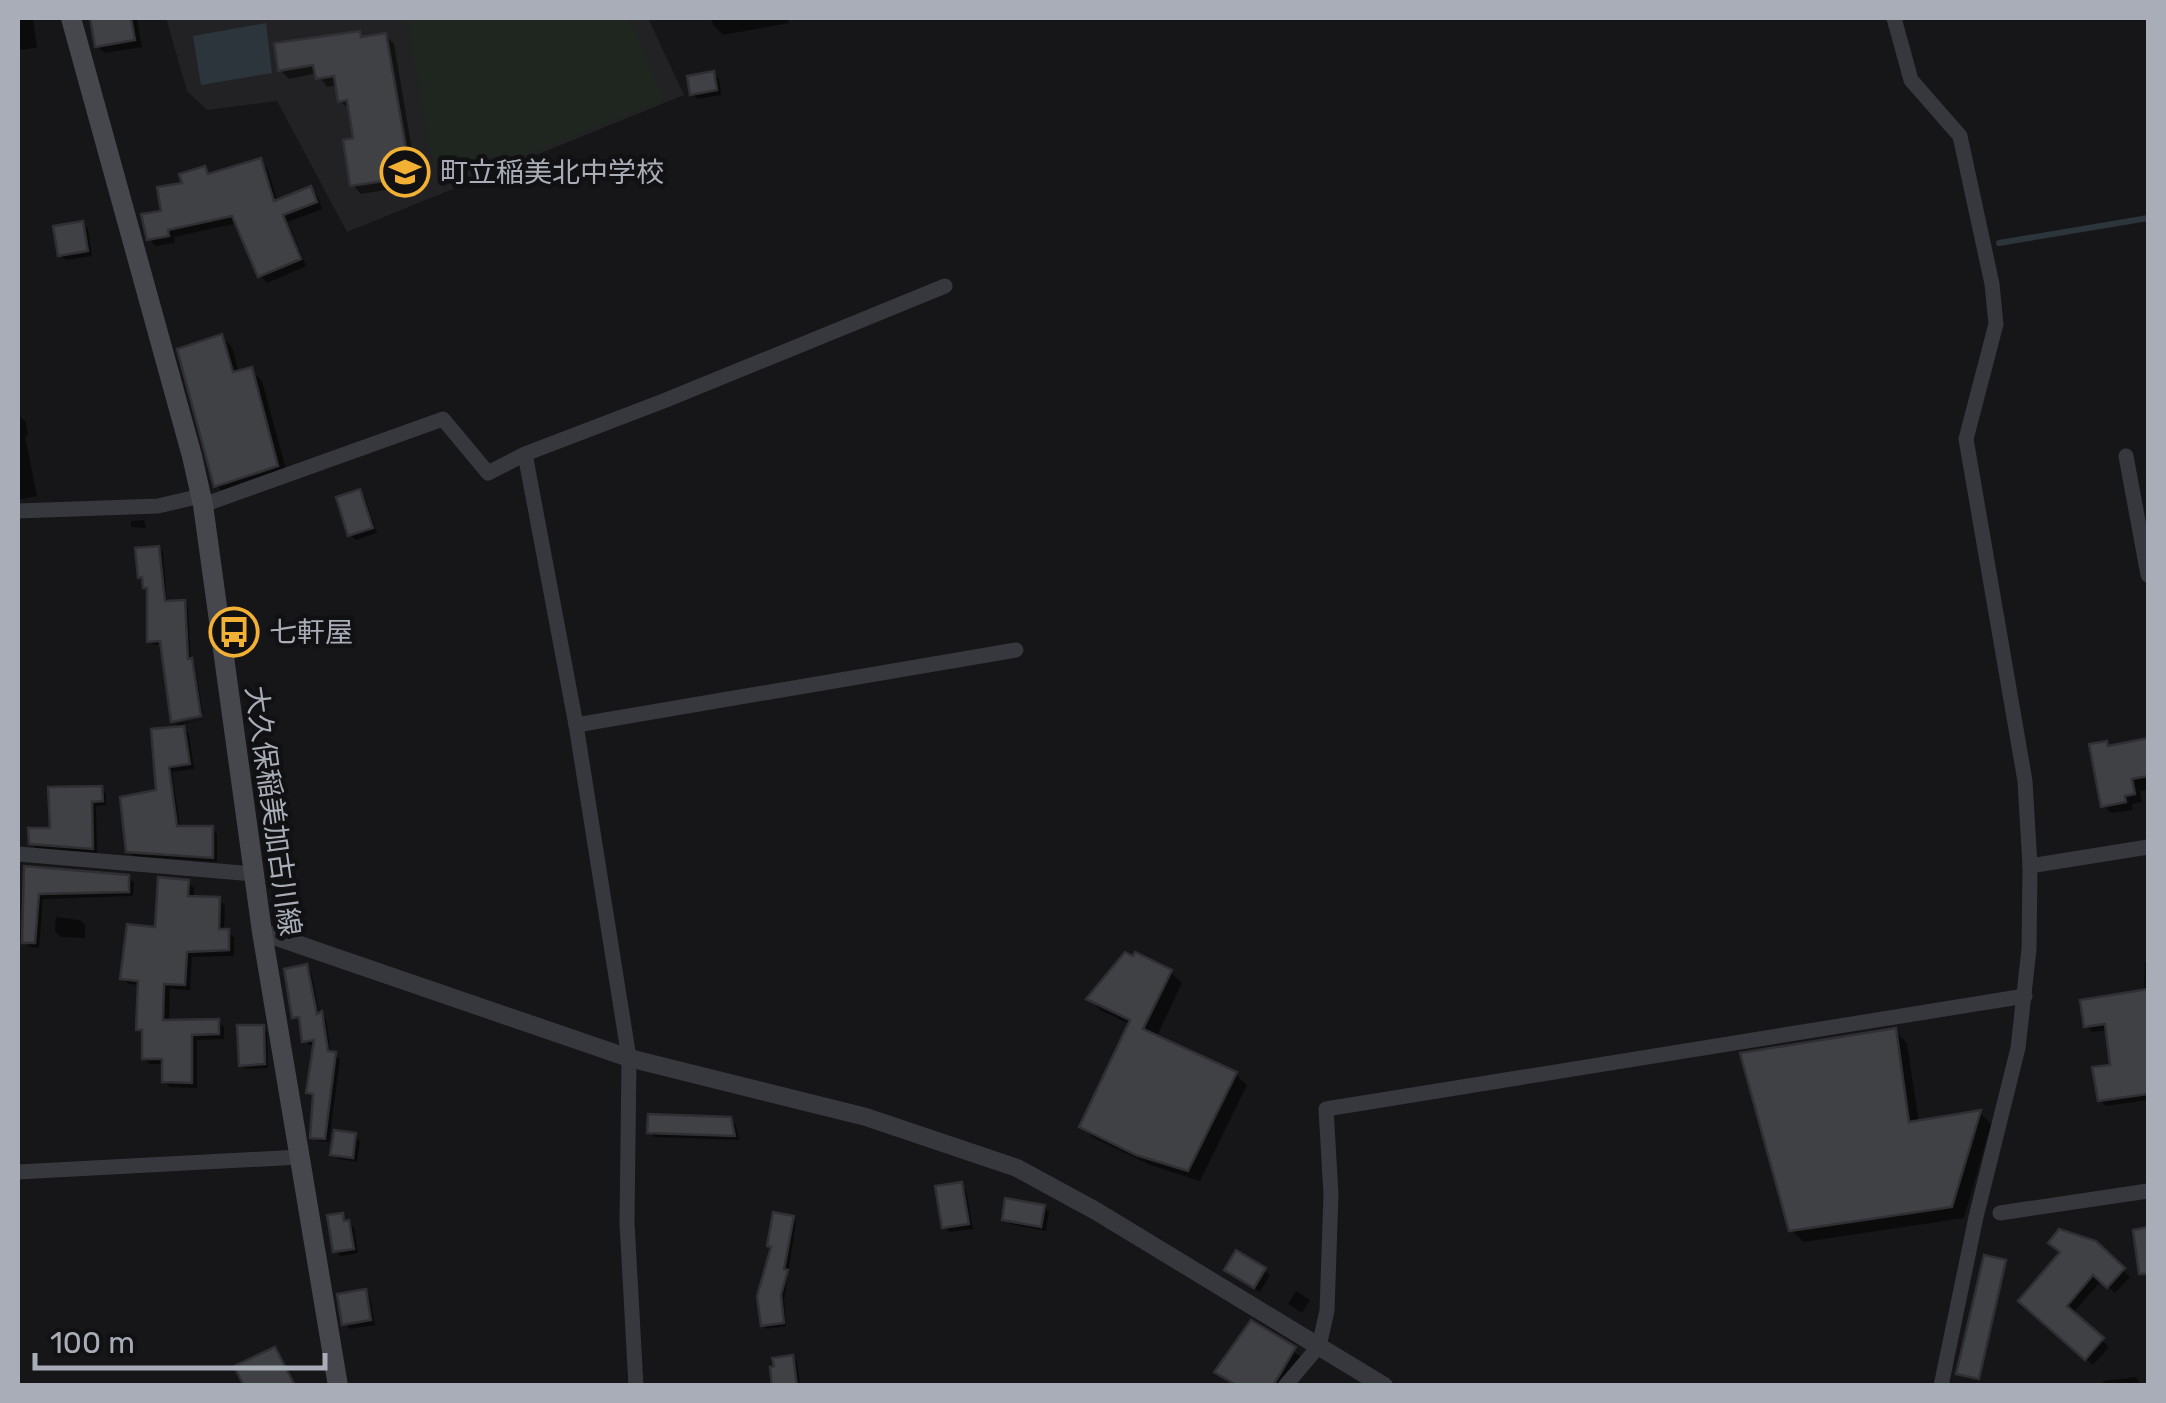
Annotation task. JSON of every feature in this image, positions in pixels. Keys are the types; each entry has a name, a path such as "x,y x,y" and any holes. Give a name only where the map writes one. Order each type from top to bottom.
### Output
{"main road":[{"name":"大久保稲美加古川線","path":"71,18 202,501 262,932 338,1386"}],"street":[{"path":"1894,18 1911,80 1960,136 1992,284 1996,324 1966,439 2024,782 2030,866 2025,996 2018,1048 1976,1218 1941,1386"},
{"path":"18,511 202,501 443,420 488,474 526,454 945,286"},
{"path":"526,454 576,725 629,1058 627,1223 636,1386"},
{"path":"2126,456 2148,575"},
{"path":"576,725 1016,650"},
{"path":"2030,866 2148,847"},
{"path":"18,854 254,874"},
{"path":"262,932 629,1058 866,1117 1017,1168 1384,1386"},
{"path":"1285,1386 1319,1346 1327,1311 1330,1213 1326,1109 2025,996"},
{"path":"18,1172 300,1157"},
{"path":"2000,1213 2148,1191"}],"shaded area":[{"name":"町立稲美北中学校","path":"166,18 648,18 684,95 347,232 277,101 207,110 187,91"},
{"name":"町立稲美北中学校","path":"407,18 629,18 665,100 498,166 493,156 462,165 460,159 433,164"},
{"path":"266,23 272,73 201,85 193,36"}],"building":[{"path":"90,18 131,18 135,40 95,47"},
{"path":"360,31 361,37 386,33 411,177 350,186 343,140 353,138 347,100 338,102 334,76 316,79 313,65 278,71 274,43"},
{"path":"714,71 717,90 690,95 687,76"},
{"path":"261,158 274,201 311,186 317,202 283,215 301,259 258,277 232,216 168,230 169,236 147,240 141,214 161,211 157,187 182,183 179,174 205,166 208,174"},
{"path":"83,221 88,251 58,256 53,226"},
{"path":"222,334 233,372 252,367 278,466 214,487 177,349"},
{"path":"360,489 373,528 348,536 336,497"},
{"path":"159,546 165,601 185,600 188,659 192,658 201,716 171,722 160,641 147,642 147,588 143,588 142,577 138,578 135,548"},
{"path":"184,726 190,764 169,767 177,826 213,826 213,858 126,852 120,797 156,790 151,729"},
{"path":"2148,738 2148,776 2132,779 2135,794 2125,796 2126,802 2101,807 2089,744 2107,741 2108,746"},
{"path":"102,786 103,801 92,802 93,849 29,844 28,828 50,828 48,787"},
{"path":"24,866 129,875 129,892 39,894 35,943 22,943"},
{"path":"158,877 189,880 188,896 220,897 219,929 229,929 229,950 187,952 185,985 164,984 163,1020 219,1019 219,1034 192,1035 192,1083 162,1082 162,1059 142,1059 142,1030 136,1030 138,981 120,979 127,924 155,927"},
{"path":"1125,952 1133,956 1135,952 1172,970 1143,1029 1237,1072 1188,1171 1136,1155 1079,1127 1130,1020 1086,999"},
{"path":"307,964 317,1014 322,1011 328,1051 336,1052 325,1139 310,1138 313,1094 306,1093 314,1040 302,1042 299,1017 292,1018 284,969"},
{"path":"2148,989 2148,1094 2098,1101 2092,1067 2110,1065 2105,1024 2084,1027 2080,1000"},
{"path":"237,1025 264,1025 265,1064 239,1066"},
{"path":"1896,1028 1909,1122 1981,1110 1952,1207 1789,1231 1740,1053"},
{"path":"648,1114 731,1117 735,1136 647,1133"},
{"path":"334,1130 356,1133 353,1158 330,1155"},
{"path":"962,1182 969,1224 942,1228 935,1186"},
{"path":"1005,1198 1045,1205 1041,1227 1002,1220"},
{"path":"773,1212 794,1216 781,1295 784,1323 761,1326 757,1296 771,1247 767,1246"},
{"path":"343,1213 344,1221 349,1220 354,1249 333,1252 327,1215"},
{"path":"2148,1227 2148,1274 2139,1274 2133,1230"},
{"path":"2059,1229 2096,1241 2125,1268 2107,1288 2093,1275 2067,1306 2104,1338 2085,1360 2018,1301 2060,1252 2048,1243"},
{"path":"1236,1250 1266,1268 1254,1288 1224,1270"},
{"path":"1984,1255 2006,1260 1979,1379 1956,1374"},
{"path":"366,1289 371,1320 342,1325 337,1294"},
{"path":"1251,1320 1296,1347 1273,1386 1238,1386 1214,1372"},
{"path":"275,1347 295,1386 244,1386 234,1366"},
{"path":"793,1355 797,1386 772,1386 772,1358"}],"waterway":[{"path":"1999,243 2148,218"}],"place":[{"name":"町立稲美北中学校","path":"405,172"},
{"name":"七軒屋","path":"234,632"}]}
